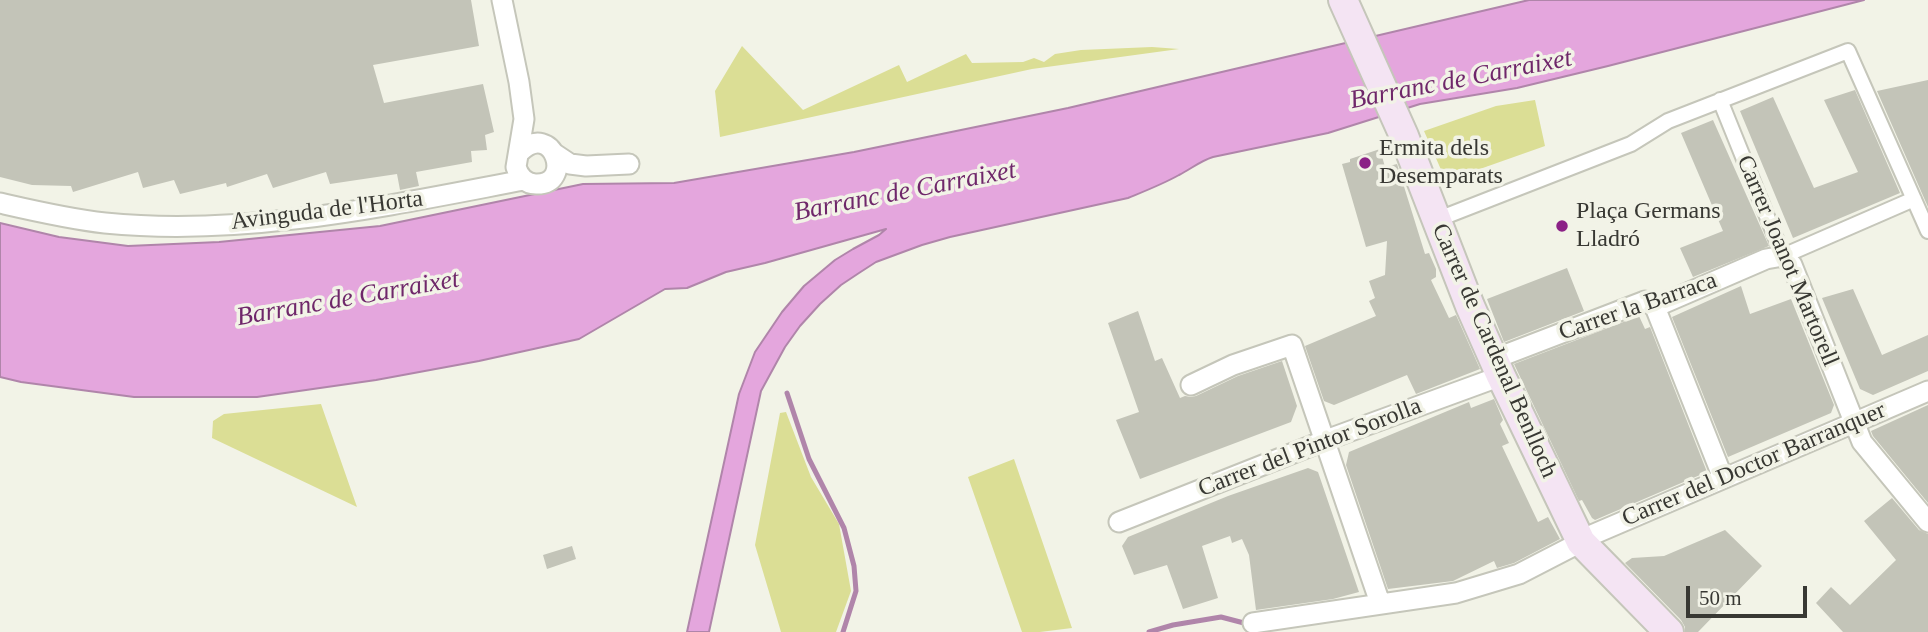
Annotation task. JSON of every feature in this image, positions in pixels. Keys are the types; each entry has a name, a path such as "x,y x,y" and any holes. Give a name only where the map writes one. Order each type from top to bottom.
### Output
{"main road":[{"name":"Carrer de Cardenal Benlloch","path":"1343,0 1396,119 1470,306 1581,542 1669,632"}],"street":[{"path":"502,0 524,119 516,167 524,180 530,184 538,184 586,166"},
{"path":"1436,220 1631,144 1668,121 1848,51 1928,232"},
{"name":"Carrer Joanot Martorell","path":"1720,100 1783,256 1792,265 1862,442 1928,522"},
{"path":"524,119 549,149 557,165 552,177"},
{"path":"487,187 525,147 532,144 549,149 570,164 629,164"},
{"name":"Avinguda de l'Horta","path":"0,202 105,223 224,225 291,221 409,203 524,180"},
{"path":"1783,256 1914,199"},
{"name":"Carrer la Barraca","path":"1498,368 1645,301 1655,307 1766,259 1783,256"},
{"path":"1655,307 1723,478"},
{"path":"1191,385 1233,365 1292,345 1380,603"},
{"name":"Carrer del Pintor Sorolla","path":"1119,522 1498,368"},
{"name":"Carrer del Doctor Barranquer","path":"1253,623 1456,593 1519,573 1594,534 1928,391"}],"green space":[{"path":"742,46 803,110 899,65 907,82 966,54 972,63 1023,62 1034,58 1044,62 1055,54 1081,50 1152,47 1179,49 1032,69 720,137 715,91"},
{"path":"1535,100 1545,146 1446,181 1424,131 1496,106"},
{"path":"321,404 357,507 212,438 213,421 224,414"},
{"path":"786,412 811,477 839,524 851,591 836,632 781,632 755,545 780,413"},
{"path":"1014,459 1072,628 1022,632 968,477"}],"water":[{"name":"Barranc de Carraixet","path":"1529,0 1864,0 1517,88 1420,104 1328,133 1213,157 1128,198 950,237 876,262 841,285 800,326 761,391 709,632 687,632 739,394 755,352 782,312 804,286 835,260 886,229 726,272 687,288 665,289 579,339 376,380 257,397 134,397 0,377 0,223 59,237 128,246 219,242 380,226 583,184 674,183 854,152 1068,108"}],"building":[{"path":"0,0 471,0 479,46 373,65 384,103 483,84 494,132 485,135 487,150 471,151 472,162 416,172 419,186 400,190 397,174 330,184 326,172 273,188 267,174 227,187 226,183 180,194 174,180 143,188 138,172 73,192 71,186 32,185 0,177"},
{"path":"1928,80 1928,207 1877,91"},
{"path":"1855,90 1900,193 1793,238 1740,111 1773,97 1814,188 1858,172 1824,100"},
{"path":"1713,120 1769,246 1693,277 1680,248 1723,231 1681,133"},
{"path":"1380,149 1385,167 1397,164 1425,254 1429,253 1436,269 1436,277 1431,280 1449,318 1456,315 1480,369 1416,394 1407,375 1334,405 1324,401 1305,346 1376,316 1369,301 1375,298 1369,281 1385,275 1387,241 1366,247 1342,164"},
{"path":"1567,268 1584,311 1504,342 1487,299"},
{"path":"1741,286 1750,314 1791,299 1834,405 1831,413 1728,457 1672,317"},
{"path":"1853,289 1882,355 1928,335 1928,371 1873,395 1860,389 1822,298"},
{"path":"1138,311 1155,361 1162,358 1180,398 1196,396 1238,376 1282,361 1297,406 1291,422 1140,479 1116,420 1139,412 1108,323"},
{"path":"1639,316 1645,329 1650,327 1707,472 1595,520 1582,500 1579,501 1514,364"},
{"path":"1494,399 1503,420 1500,424 1509,443 1502,446 1538,522 1548,517 1560,539 1514,563 1497,568 1494,561 1453,581 1388,589 1346,465 1349,452 1469,402 1471,408"},
{"path":"1928,405 1928,503 1871,431"},
{"path":"1308,468 1318,472 1359,592 1333,599 1256,610 1249,555 1242,539 1232,543 1230,536 1202,546 1218,598 1183,609 1167,565 1134,575 1122,546 1128,537 1228,496"},
{"path":"1892,498 1919,530 1928,534 1928,632 1843,632 1816,603 1831,587 1850,605 1896,560 1864,521"},
{"path":"1725,530 1762,566 1698,632 1685,632 1681,620 1625,563 1632,558 1664,556"},
{"path":"572,546 576,559 547,569 543,555"}],"waterway":[{"path":"787,393 809,459 844,528 854,566 856,591 843,632"},
{"path":"1149,632 1221,617 1244,623"}],"place":[{"name":"Ermita dels Desemparats","path":"1365,163"},
{"name":"Plaça Germans Lladró","path":"1562,226"}]}
